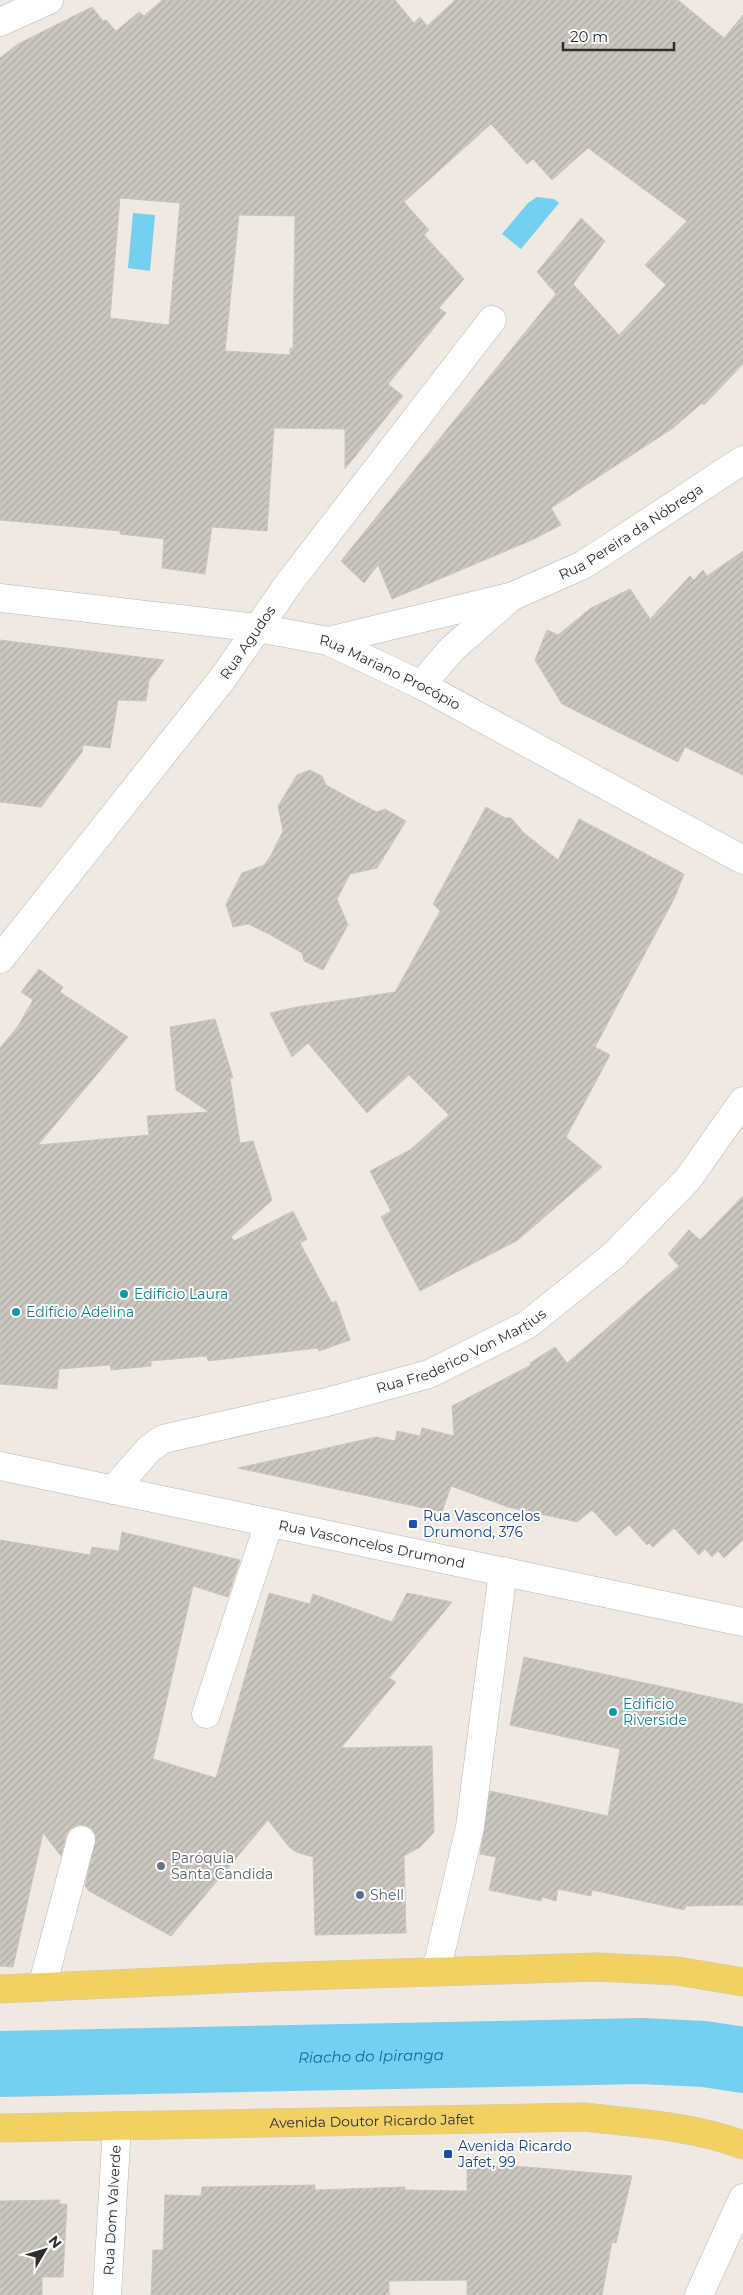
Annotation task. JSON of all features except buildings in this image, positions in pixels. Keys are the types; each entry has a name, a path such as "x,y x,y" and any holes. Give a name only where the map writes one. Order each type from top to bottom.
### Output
{"main road":[{"path":"0,1989 597,1967 677,1971 743,1982"},
{"name":"Avenida Doutor Ricardo Jafet","path":"0,2128 584,2117 670,2127 726,2138 743,2144"}],"street":[{"path":"0,22 49,0"},
{"name":"Rua Agudos","path":"0,959 223,678 289,583 492,320"},
{"name":"Rua Pereira da Nóbrega","path":"328,641 513,596 583,565 743,460"},
{"name":"Rua Pereira da Nóbrega","path":"421,685 452,649 513,596"},
{"name":"Rua Mariano Procópio","path":"0,598 258,628 328,641 421,685 743,860"},
{"name":"Rua Frederico Von Martius","path":"113,1490 149,1449 163,1439 327,1402 429,1374 527,1325 613,1256 688,1180 743,1101"},
{"name":"Rua Vasconcelos Drumond","path":"0,1466 743,1622"},
{"path":"206,1714 269,1522"},
{"path":"436,1972 470,1827 503,1572"},
{"path":"42,1988 81,1840"},
{"name":"Rua Dom Valverde","path":"107,2295 117,2126"},
{"path":"699,2295 743,2198"}],"water":[{"path":"537,197 554,199 559,203 521,249 502,234 528,203"},
{"path":"133,213 155,215 150,271 128,268"}],"waterway":[{"name":"Riacho do Ipiranga","path":"0,2064 642,2051 704,2054 743,2060"}],"place":[{"name":"Edifício Laura","path":"124,1294"},
{"name":"Edifício Adelina","path":"16,1312"},
{"name":"Rua Vasconcelos Drumond, 376","path":"413,1524"},
{"name":"Edificio Riverside","path":"613,1712"},
{"name":"Paróquia Santa Candida","path":"161,1866"},
{"name":"Shell","path":"360,1895"},
{"name":"Avenida Ricardo Jafet, 99","path":"448,2154"}]}
